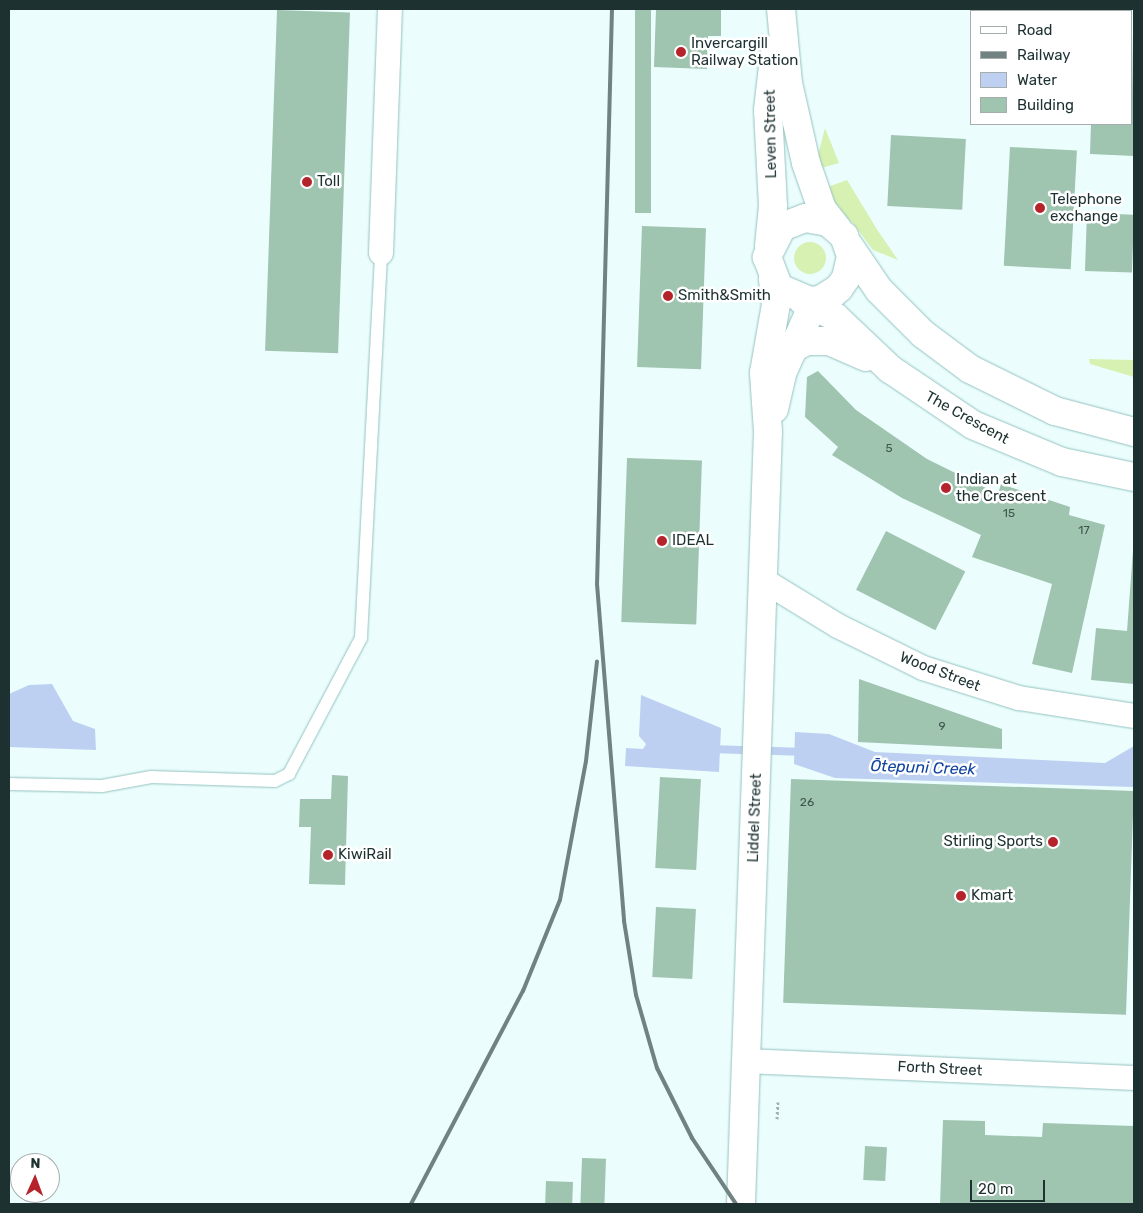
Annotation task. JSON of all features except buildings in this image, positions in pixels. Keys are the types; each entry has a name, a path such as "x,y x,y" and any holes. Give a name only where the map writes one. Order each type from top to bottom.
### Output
{"street":[{"path":"381,253 390,9"},
{"name":"Leven Street","path":"781,16 806,163 822,209 843,237"},
{"name":"Leven Street","path":"769,246 770,75 781,16"},
{"path":"843,237 850,268 839,288 820,300 807,302 773,279 769,246 793,220 817,218 843,237 859,266 904,315 970,368 1055,411 1134,432"},
{"name":"Liddel Street","path":"741,1204 768,432 764,373 776,304 773,279"},
{"name":"Liddel Street","path":"768,432 807,302"},
{"name":"The Crescent","path":"807,302 835,317 890,369 945,410 1002,439 1062,462 1134,476"},
{"path":"793,348 807,341 829,341 890,369"},
{"name":"Wood Street","path":"763,580 838,626 923,668 1020,698 1134,716"},
{"name":"Forth Street","path":"746,1060 1134,1078"}],"lane":[{"path":"9,784 102,786 151,778 275,780 289,774 361,638 381,253"}],"path":[{"path":"776,1119 778,1102"}],"green space":[{"path":"825,128 839,163 821,168 817,159"},
{"path":"847,180 898,260 873,250 852,222 832,207 822,189"},
{"path":"810,242 822,246 826,258 822,270 810,274 798,270 794,258 798,246"},
{"path":"1089,359 1134,360 1134,377 1090,364"}],"water":[{"path":"52,684 73,721 95,729 96,750 9,747 9,694 29,685"},
{"path":"641,695 721,728 719,772 625,766 626,748 643,749 646,744 639,736"},
{"path":"795,732 829,734 875,752 1105,763 1134,746 1134,787 835,778 794,764"}],"waterway":[{"name":"Ōtepuni Creek","path":"711,749 804,752"}],"railway":[{"path":"612,9 597,584 624,921 636,995 657,1068 692,1138 736,1204"},
{"path":"411,1204 523,991 560,900 586,761 597,662"}],"place":[{"name":"Invercargill Railway Station","path":"681,52"},
{"name":"Toll","path":"307,182"},
{"name":"Telephone exchange","path":"1040,208"},
{"name":"Smith&Smith","path":"668,296"},
{"name":"Indian at the Crescent","path":"946,488"},
{"name":"IDEAL","path":"662,541"},
{"name":"Stirling Sports","path":"1053,842"},
{"name":"KiwiRail","path":"328,855"},
{"name":"Kmart","path":"961,896"}]}
